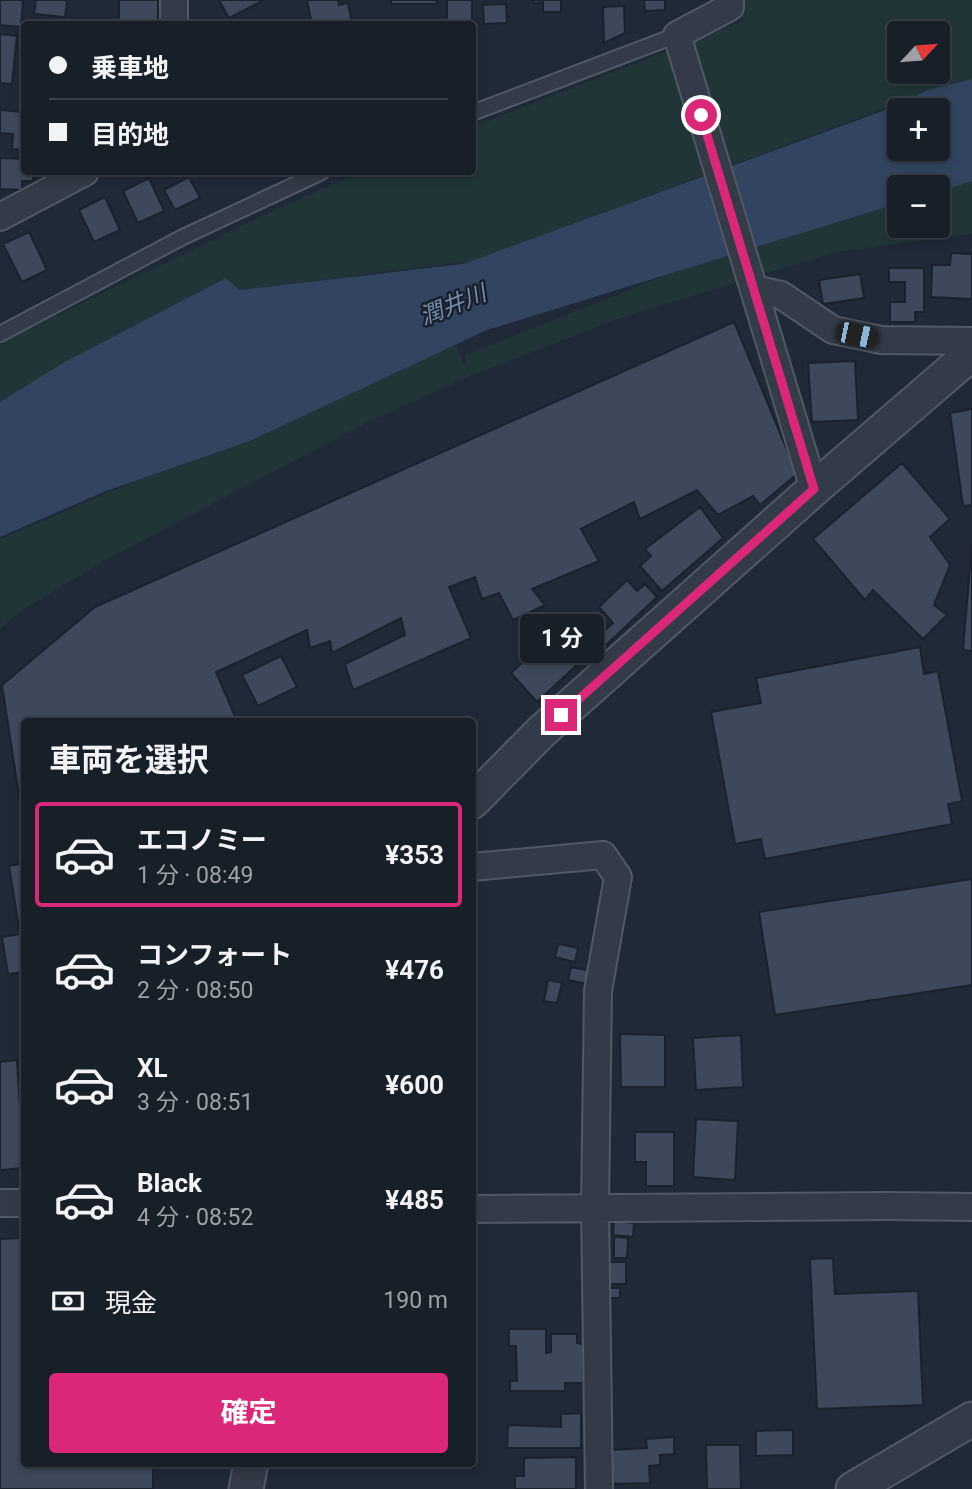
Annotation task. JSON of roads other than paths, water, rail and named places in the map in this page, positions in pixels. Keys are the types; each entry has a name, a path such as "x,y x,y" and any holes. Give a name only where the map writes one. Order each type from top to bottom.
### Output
{"street":[{"path":"174,0 174,21"},
{"path":"730,0 730,7 677,35 814,489"},
{"path":"0,217 79,175"},
{"path":"754,289 781,295 833,330 881,340 972,341"},
{"path":"476,798 541,732 814,489 972,353"},
{"path":"476,867 603,855 618,877 598,991 594,1208 599,1489"},
{"path":"0,1203 21,1203"},
{"path":"476,1209 874,1206 972,1208"},
{"path":"853,1489 972,1419"},
{"path":"246,1489 250,1467"}],"lane":[{"path":"476,111 677,35"},
{"path":"0,334 194,232 316,175"}],"water":[{"name":"潤井川","path":"972,79 972,181 950,188 950,175 887,175 887,207 487,330 252,440 106,491 0,537 0,402 63,363 226,278 239,290 463,264 887,109 887,161 950,161 950,98 912,98 928,90"}]}
